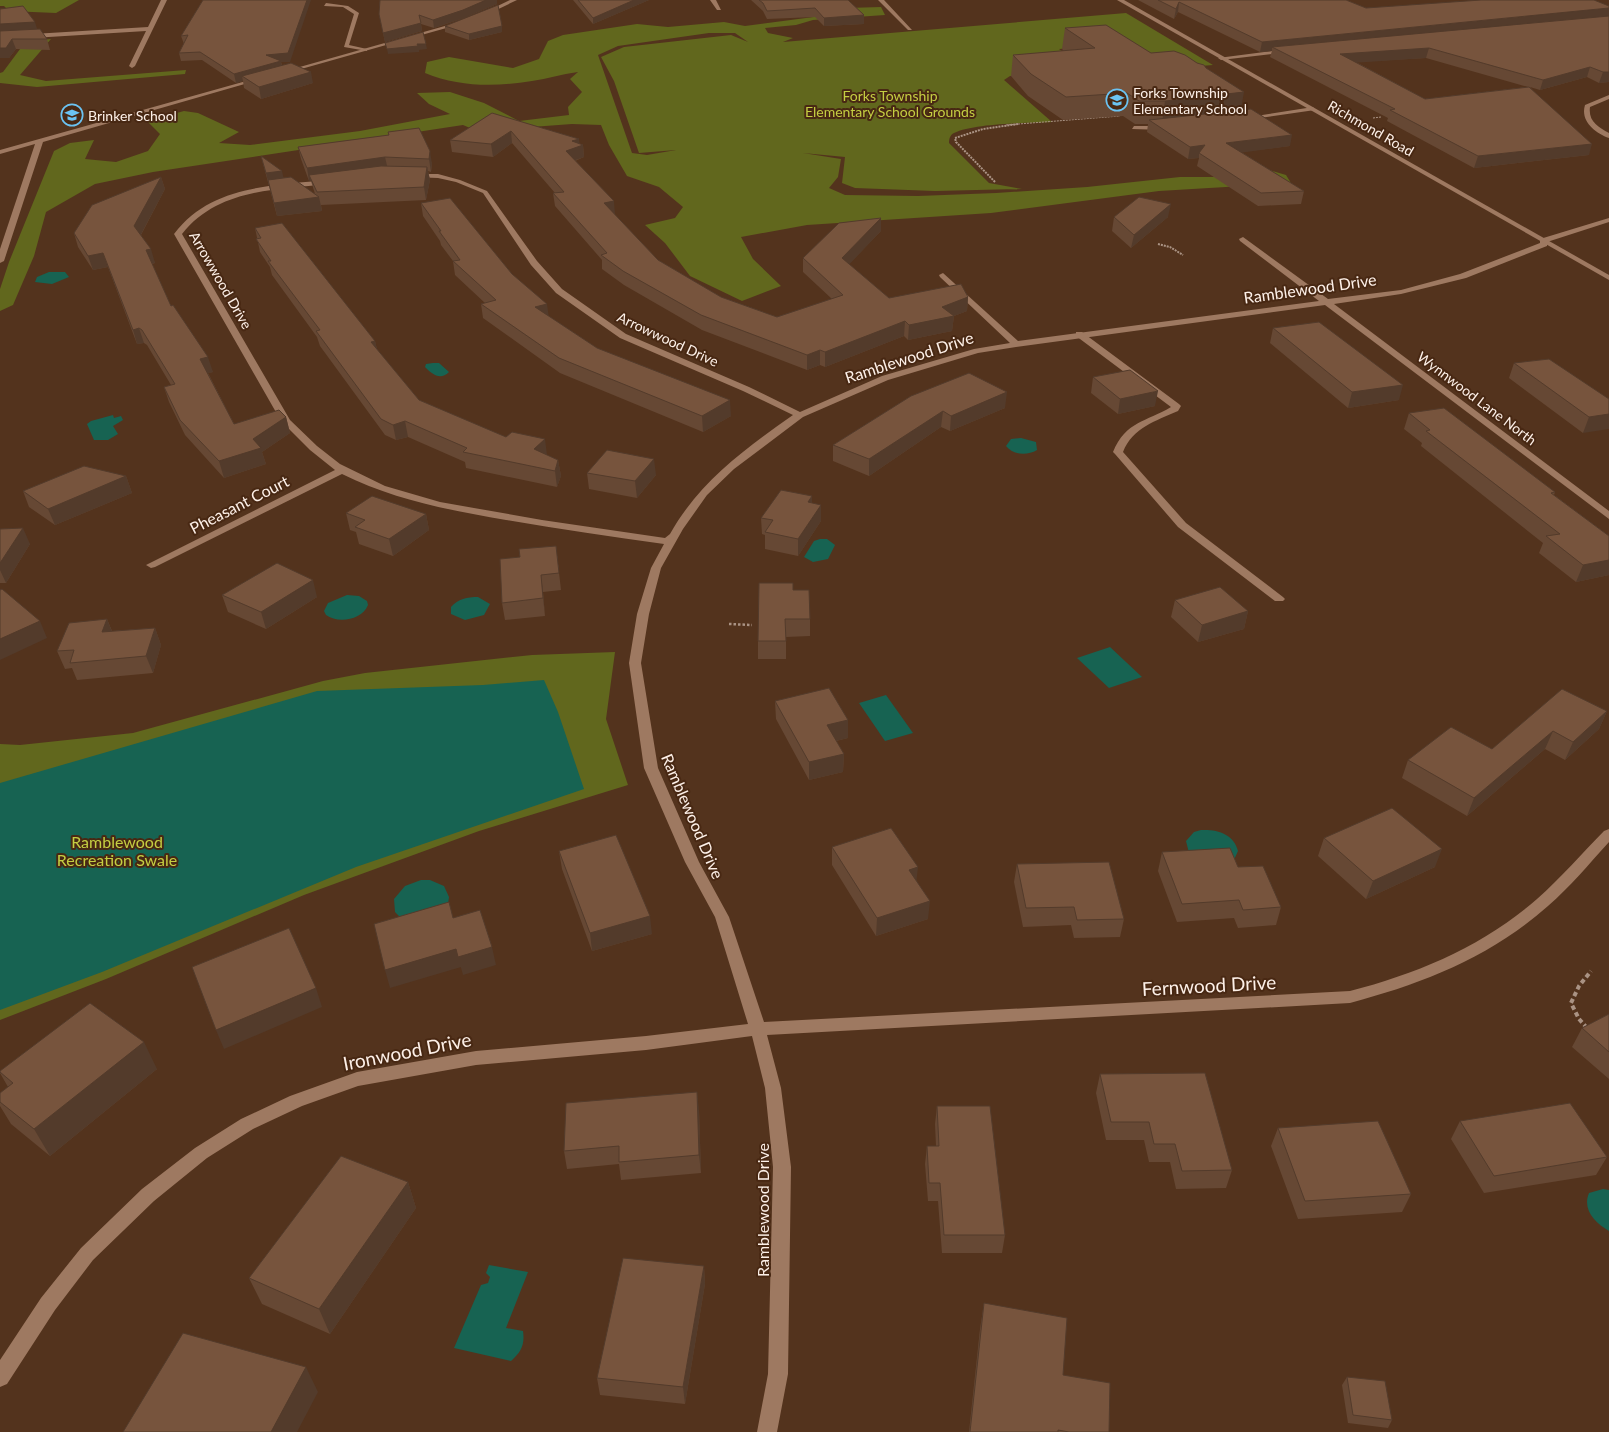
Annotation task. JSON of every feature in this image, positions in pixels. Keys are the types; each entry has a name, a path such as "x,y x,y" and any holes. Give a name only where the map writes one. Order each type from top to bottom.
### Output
{"street":[{"path":"132,66 164,0"},
{"path":"475,18 514,0"},
{"path":"713,0 719,9"},
{"path":"881,0 910,29"},
{"name":"Richmond Road","path":"1120,0 1609,278"},
{"path":"326,5 345,5 357,14 346,46 365,50"},
{"path":"274,75 467,21"},
{"path":"0,38 149,29"},
{"path":"1221,58 1298,50"},
{"path":"0,152 266,77"},
{"path":"1609,97 1587,106 1586,112 1592,124 1609,136"},
{"path":"1237,119 1313,110"},
{"path":"1134,128 1171,127"},
{"path":"0,261 40,140"},
{"name":"Arrowwood Drive","path":"404,175 438,176 458,181 485,192 534,263 559,291 594,317 623,336 746,389 800,415"},
{"name":"Arrowwood Drive","path":"332,181 270,189 226,198 186,220 178,234 286,421 301,438 342,470 372,484 434,504 610,534 667,541 674,536"},
{"name":"Ramblewood Drive","path":"767,1432 778,1374 782,1167 773,1088 758,1029 722,917 692,862 652,768 642,717 635,663 643,614 656,568 674,536 704,493 730,467 800,415 884,378 977,351 1016,344 1079,334 1328,303 1436,284 1499,263 1544,244 1543,240 1609,220"},
{"name":"Wynnwood Lane North","path":"1243,239 1609,516"},
{"path":"943,275 1016,344"},
{"path":"1079,334 1176,406 1175,409 1132,429 1122,438 1118,452 1182,525 1279,599"},
{"name":"Pheasant Court","path":"150,565 342,470"},
{"name":"Fernwood Drive","path":"758,1029 1350,998 1411,981 1484,947 1535,909 1609,834"},
{"name":"Ironwood Drive","path":"0,1377 48,1304 87,1254 148,1195 201,1153 247,1124 296,1101 356,1079 457,1061 646,1043 758,1029"}],"path":[{"path":"995,182 956,142 955,138 958,135 982,129 1121,116"},
{"path":"1373,118 1381,118"},
{"path":"1158,244 1170,247 1183,255"},
{"path":"729,624 752,625"},
{"path":"1587,1029 1579,1019 1571,1003 1579,986 1591,971"}],"green space":[{"path":"0,0 79,0 56,13 9,11 4,6 0,6"},
{"name":"Forks Township Elementary School Grounds","path":"881,7 885,15 813,20 796,25 765,28 768,33 793,38 783,42 1126,13 1213,65 1149,70 1110,45 1059,49 1086,69 1010,76 1004,80 1052,122 974,127 954,133 950,139 949,143 989,183 1022,189 935,191 855,188 842,183 845,157 803,153 841,159 838,177 829,188 845,195 918,196 1087,187 1180,177 1214,177 1247,168 1269,170 1286,175 1291,183 1159,191 991,213 807,225 741,237 753,259 781,286 742,301 690,276 665,243 645,225 675,218 683,207 659,187 627,176 609,145 601,125 572,124 477,131 463,125 153,172 95,184 46,212 34,256 13,305 0,311 0,289 9,262 54,151 70,143 94,140 85,159 116,162 148,151 160,134 147,121 184,111 198,113 239,132 219,143 250,145 360,131 450,114 429,104 417,93 450,92 484,103 519,121 569,115 568,107 582,92 570,79 578,72 518,83 491,85 464,83 438,78 425,73 427,62 449,57 513,68 539,59 548,41 563,35 637,24 668,27 724,22 745,26 821,16 847,8","holes":["709,33 735,33 748,42 731,35 624,47 601,57 614,81 639,153 676,150 647,155 632,153 598,55 618,46"]},
{"path":"51,39 20,75 46,81 186,70 185,74 37,87 0,83 0,73 3,72 26,41"},
{"name":"Ramblewood Recreation Swale","path":"615,652 606,719 628,785 479,831 304,895 106,979 0,1020 0,744 20,745 133,733 323,681 365,673 532,655"}],"water":[{"path":"49,272 65,272 69,277 52,284 35,282 37,277"},
{"path":"439,363 449,372 442,376 433,374 425,367 426,364"},
{"path":"113,415 114,418 121,416 123,420 113,426 118,434 108,440 94,440 87,424 91,421"},
{"path":"1021,438 1036,442 1037,450 1020,454 1006,446 1011,439"},
{"path":"827,539 835,545 828,559 813,562 804,557 814,541"},
{"path":"347,595 359,596 367,601 368,605 365,610 355,617 343,620 326,615 324,611 328,603"},
{"path":"478,597 490,604 484,615 465,620 451,614 451,607 460,600"},
{"path":"1110,647 1142,677 1109,688 1077,658"},
{"name":"Ramblewood Recreation Swale","path":"544,680 558,712 584,789 356,867 102,972 0,1010 0,783 317,691 483,685"},
{"path":"886,695 913,733 885,741 859,703"},
{"path":"1213,830 1233,840 1238,851 1233,862 1189,853 1186,841 1194,832"},
{"path":"421,880 430,880 444,886 449,897 448,904 400,917 395,912 394,899 405,886"},
{"path":"1603,1189 1609,1190 1609,1231 1595,1220 1587,1205 1589,1193"},
{"path":"489,1265 528,1272 506,1328 523,1331 522,1348 511,1361 454,1348 481,1285 488,1283 490,1277 486,1273"}],"building":[{"path":"203,0 307,0 288,53 266,55 281,61 234,74 200,52 179,53 188,35 181,36"},
{"path":"380,0 486,0 433,20 419,15 421,23 383,33 379,14"},
{"path":"578,0 634,0 593,18"},
{"path":"759,0 848,0 864,15 824,18 815,8 767,11"},
{"path":"1158,0 1346,0 1366,8 1481,0 1594,0 1609,6 1609,8 1262,42 1179,2 1176,9"},
{"path":"498,5 502,26 469,34 445,26"},
{"path":"23,6 35,22 0,24 0,9"},
{"path":"1609,16 1609,72 1603,72 1590,67 1543,80 1429,48 1340,54 1425,99 1529,87 1592,144 1478,156 1390,110 1395,109 1272,47"},
{"path":"1106,25 1151,53 1174,51 1185,55 1204,65 1244,92 1165,101 1139,101 1127,93 1066,97 1031,74 1013,55 1095,48 1065,28"},
{"path":"40,29 47,39 12,39 6,48 0,48 0,31"},
{"path":"423,32 426,44 387,49 385,43"},
{"path":"291,63 311,72 259,87 242,76"},
{"path":"1251,109 1292,135 1226,143 1304,191 1261,193 1199,153 1205,145 1190,147 1149,120"},
{"path":"492,113 579,139 572,141 583,145 566,151 614,201 604,203 658,260 721,297 777,317 843,295 803,258 839,223 881,218 842,258 889,298 961,284 968,297 942,307 954,316 909,325 905,321 825,352 820,350 807,355 701,315 623,271 601,255 607,253 553,193 564,192 511,131 491,144 450,140"},
{"path":"419,128 430,151 429,159 385,157 307,168 298,147 389,135 388,132"},
{"path":"261,156 282,171 266,173"},
{"path":"381,166 427,167 424,187 317,192 309,175"},
{"path":"161,177 134,226 151,249 146,250 171,306 173,305 208,357 200,359 234,424 279,410 286,417 253,439 261,448 219,461 180,420 164,387 175,384 142,330 139,328 133,330 103,253 88,256 74,233 92,205"},
{"path":"291,177 319,197 274,203 268,180"},
{"path":"1139,197 1171,204 1134,235 1114,217"},
{"path":"450,198 512,274 547,304 535,307 597,348 730,400 702,416 559,358 481,304 496,300 453,261 460,260 421,203"},
{"path":"282,223 375,341 371,342 419,400 506,437 512,432 545,439 534,449 558,460 555,471 463,452 467,448 405,421 393,425 381,419 316,331 320,330 268,261 271,261 256,239 261,238 255,228"},
{"path":"1319,322 1403,385 1352,392 1273,328"},
{"path":"1549,359 1609,399 1609,414 1589,417 1514,363"},
{"path":"1130,370 1158,391 1120,399 1093,377"},
{"path":"969,373 1007,392 951,416 943,411 869,459 833,445 911,396"},
{"path":"1444,408 1555,492 1551,493 1609,536 1609,560 1583,565 1546,536 1560,534 1426,431 1430,430 1409,413"},
{"path":"607,450 654,459 635,481 587,473"},
{"path":"84,466 126,476 48,509 23,491"},
{"path":"781,490 812,496 808,502 821,505 798,539 765,532 773,520 761,518"},
{"path":"372,496 426,514 389,539 355,527 365,520 346,513"},
{"path":"23,528 0,563 0,529"},
{"path":"556,546 559,573 541,575 543,598 502,603 500,559 520,557 519,549"},
{"path":"277,563 313,580 261,612 222,595"},
{"path":"759,583 793,583 793,590 809,590 810,619 785,619 786,641 758,641"},
{"path":"1220,587 1248,611 1202,625 1175,600"},
{"path":"2,589 40,621 0,639 0,590"},
{"path":"107,619 102,632 155,628 146,656 70,663 74,650 57,651 69,623"},
{"path":"829,688 848,720 827,725 844,754 809,762 775,701"},
{"path":"1562,689 1607,711 1573,742 1553,731 1474,798 1408,760 1451,727 1492,749"},
{"path":"1392,808 1442,849 1373,881 1324,838"},
{"path":"891,828 918,867 909,870 930,901 877,918 832,847"},
{"path":"616,835 650,916 590,933 559,851"},
{"path":"1230,848 1238,867 1263,866 1281,907 1243,910 1239,900 1182,904 1162,852"},
{"path":"1109,862 1124,919 1077,920 1074,907 1026,908 1017,864"},
{"path":"449,902 453,918 480,910 492,947 458,957 456,949 385,970 374,924"},
{"path":"289,928 316,988 216,1030 192,967"},
{"path":"90,1003 144,1042 34,1129 0,1102 0,1093 13,1083 0,1071"},
{"path":"1609,1014 1609,1052 1582,1028"},
{"path":"1205,1073 1232,1170 1182,1171 1175,1144 1154,1144 1149,1122 1111,1122 1100,1074"},
{"path":"697,1092 699,1155 619,1162 619,1146 564,1151 566,1103"},
{"path":"1570,1103 1607,1157 1494,1176 1460,1121"},
{"path":"937,1106 990,1106 1005,1235 944,1235 940,1183 929,1183 927,1146 939,1146"},
{"path":"1378,1121 1411,1194 1305,1201 1278,1128"},
{"path":"341,1156 408,1182 319,1309 249,1278"},
{"path":"623,1258 704,1266 683,1387 597,1378"},
{"path":"984,1303 1067,1318 1063,1375 1110,1383 1109,1432 1069,1432 1058,1430 1058,1432 970,1432"},
{"path":"183,1333 306,1367 271,1432 123,1432"},
{"path":"1347,1377 1385,1381 1392,1420 1353,1415"}],"place":[{"name":"Forks Township Elementary School","path":"1117,100"},
{"name":"Brinker School","path":"72,115"}]}
